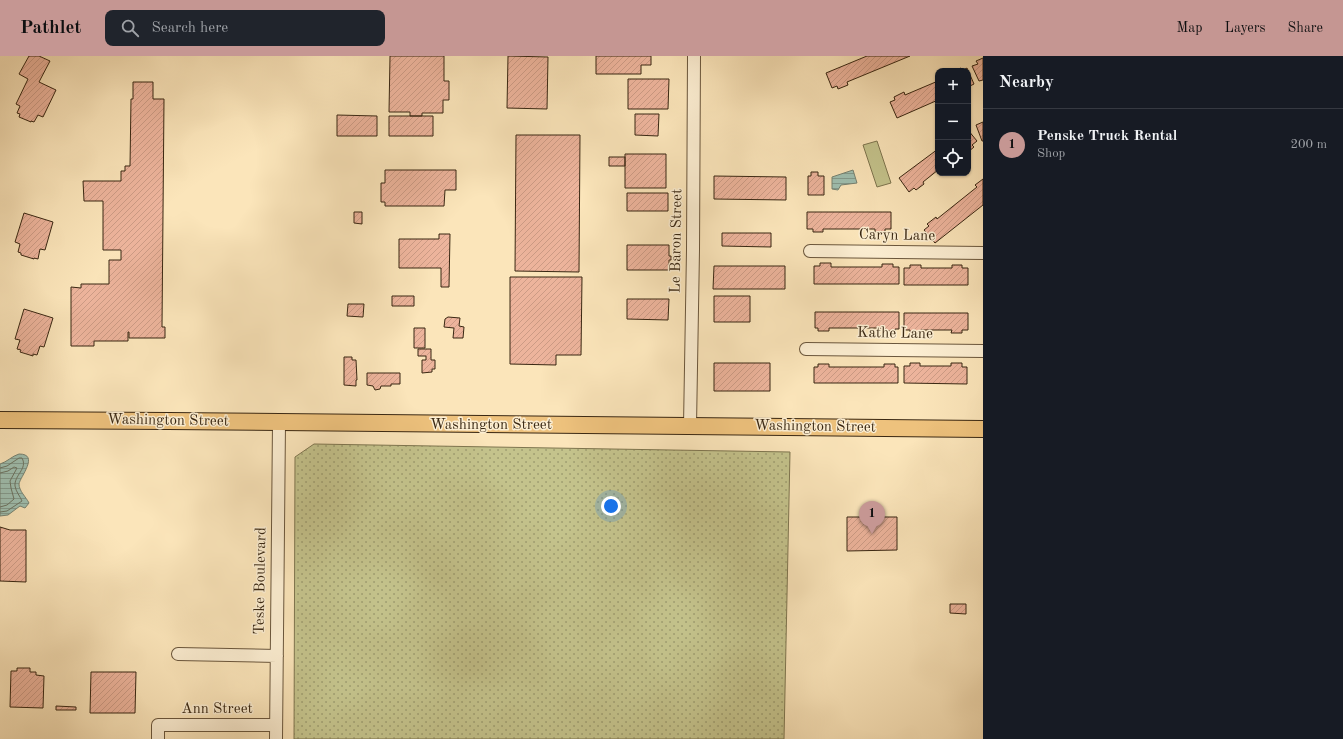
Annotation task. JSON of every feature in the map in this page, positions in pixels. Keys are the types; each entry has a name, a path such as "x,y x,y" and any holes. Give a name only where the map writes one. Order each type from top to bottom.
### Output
{"main road":[{"name":"Washington Street","path":"0,420 983,429"}],"street":[{"name":"Le Baron Street","path":"690,426 694,56"},
{"name":"Caryn Lane","path":"810,251 983,253"},
{"name":"Kathe Lane","path":"806,349 983,351"},
{"name":"Teske Boulevard","path":"276,739 279,423"},
{"path":"178,654 277,656"},
{"name":"Ann Street","path":"158,739 158,725 276,725"}],"shaded area":[{"path":"877,141 891,183 877,187 863,145"},
{"path":"314,444 790,452 784,739 294,739 295,457"}],"water":[{"path":"853,170 857,183 841,185 838,190 832,189 832,177"},
{"path":"19,454 25,455 28,458 27,466 20,481 19,487 29,503 25,508 20,506 8,515 0,516 0,464"}],"building":[{"path":"29,56 39,56 50,61 39,82 56,90 43,117 38,115 34,122 19,117 20,114 17,113 20,106 16,104 28,79 19,74"},
{"path":"390,56 444,56 444,81 449,81 449,100 443,100 443,113 422,113 422,116 410,116 410,112 389,112"},
{"path":"508,56 548,57 547,109 507,108"},
{"path":"596,56 651,56 651,65 641,65 641,74 596,74"},
{"path":"867,56 910,56 847,82 848,85 838,89 837,86 832,88 826,73"},
{"path":"983,58 983,80 979,81 972,66 978,64 976,61"},
{"path":"971,77 974,84 971,86"},
{"path":"628,79 669,79 668,109 628,109"},
{"path":"133,82 153,82 153,99 164,99 162,327 165,327 165,338 129,338 128,332 128,341 94,341 94,346 71,346 71,287 81,288 81,284 109,284 109,260 121,260 121,250 103,250 103,201 84,201 83,181 121,181 121,171 125,171 125,166 130,166 131,99 133,99"},
{"path":"935,82 935,101 897,118 890,102 895,100 894,97 904,92 905,95"},
{"path":"635,114 659,114 658,136 635,135"},
{"path":"337,115 377,116 377,136 337,136"},
{"path":"389,116 433,116 433,136 389,136"},
{"path":"983,122 983,141 982,141 976,125"},
{"path":"971,134 977,141 972,145 974,147 971,150"},
{"path":"516,135 580,135 579,272 515,271"},
{"path":"935,151 935,172 916,190 914,188 909,192 899,178"},
{"path":"625,154 666,154 666,188 625,188"},
{"path":"609,157 625,157 625,166 609,166"},
{"path":"385,170 456,170 456,190 445,190 444,206 385,206 385,202 381,202 381,183 385,183"},
{"path":"811,172 818,172 818,176 824,176 824,195 808,195 808,176 811,176"},
{"path":"714,176 786,177 786,200 714,199"},
{"path":"983,179 983,205 935,243 924,230 929,226 927,224 936,217 937,219 977,187 975,185"},
{"path":"627,193 668,193 668,211 627,211"},
{"path":"354,212 362,212 362,224 354,223"},
{"path":"807,212 891,212 891,229 885,229 885,232 875,232 875,229 823,229 823,232 813,232 813,229 807,229"},
{"path":"24,213 53,222 45,250 40,249 38,259 21,255 21,253 18,252 20,244 15,242"},
{"path":"722,233 771,233 771,247 722,246"},
{"path":"439,234 450,234 449,287 441,287 441,268 399,268 399,239 439,239"},
{"path":"627,245 669,245 669,256 671,256 671,260 669,260 669,270 627,270"},
{"path":"820,263 831,263 831,267 882,267 882,264 893,264 893,267 899,267 899,284 814,284 814,266 820,266"},
{"path":"910,265 921,265 921,268 952,268 952,265 962,265 962,268 968,268 968,285 904,285 904,268 910,268"},
{"path":"714,266 785,266 785,289 713,289"},
{"path":"510,277 582,277 581,355 556,355 556,365 510,364"},
{"path":"392,296 414,296 414,306 392,306"},
{"path":"714,296 750,296 750,322 714,322"},
{"path":"627,299 669,299 668,320 627,319"},
{"path":"348,304 364,304 363,317 347,316"},
{"path":"24,309 53,318 44,347 40,346 37,355 33,354 33,356 20,352 21,350 17,349 20,340 15,339"},
{"path":"815,312 899,312 899,329 895,329 895,331 885,331 885,328 829,328 829,331 818,331 818,328 815,328"},
{"path":"904,313 968,313 968,330 962,330 962,333 951,333 952,330 921,330 921,333 910,333 910,330 904,330"},
{"path":"448,317 460,318 459,326 464,327 463,338 453,338 454,328 444,327 445,319"},
{"path":"414,328 425,328 425,348 414,348"},
{"path":"418,349 431,349 431,360 435,360 435,369 432,369 432,372 422,373 422,360 426,360 426,356 418,356"},
{"path":"344,357 352,357 352,360 356,360 356,386 344,385"},
{"path":"714,363 770,363 770,391 714,391"},
{"path":"910,363 920,363 920,366 951,366 951,363 962,363 962,367 967,367 967,384 904,383 904,366 910,366"},
{"path":"818,364 829,364 829,367 884,367 884,364 895,364 895,367 898,367 898,383 814,383 814,367 818,367"},
{"path":"367,373 400,373 400,384 381,386 380,389 375,390 373,386 367,385"},
{"path":"847,517 897,517 897,550 847,551"},
{"path":"0,527 10,530 26,530 26,582 0,581"},
{"path":"950,604 966,604 966,614 950,613"},
{"path":"17,668 30,668 30,672 36,672 36,675 44,676 43,708 10,707 11,671 17,671"},
{"path":"91,672 136,672 135,713 90,713"},
{"path":"56,706 76,707 76,710 56,710"}],"place":[{"name":"Penske Truck Rental","path":"872,534"}]}
